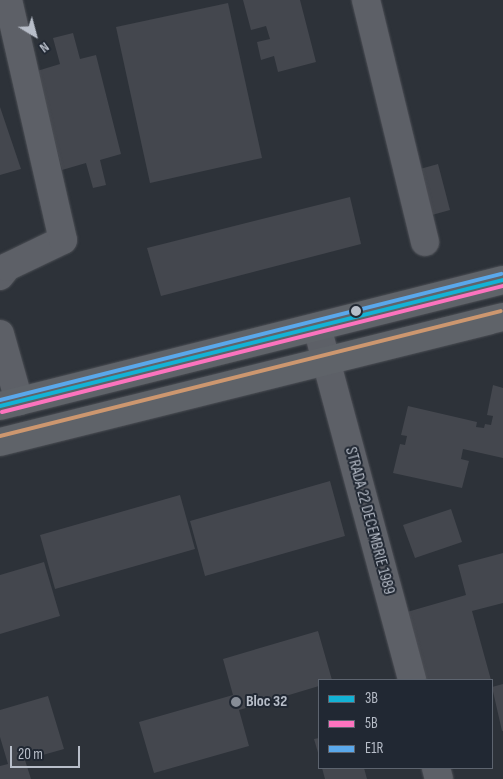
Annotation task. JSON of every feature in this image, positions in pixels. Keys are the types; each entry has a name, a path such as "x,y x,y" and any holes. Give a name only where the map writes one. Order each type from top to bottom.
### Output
{"main road":[{"path":"9,403 503,280"},
{"path":"0,442 326,363 503,317"}],"street":[{"path":"0,276 6,267 63,240 8,0"},
{"path":"366,0 425,242"},
{"name":"STRADA 22 DECEMBRIE 1989","path":"317,327 412,679"},
{"path":"0,334 9,403"}],"building":[{"path":"243,0 300,0 316,62 278,72 274,56 261,60 257,42 270,39 266,26 251,30"},
{"path":"228,3 262,158 150,183 116,27"},
{"path":"73,33 80,59 96,55 121,154 100,160 106,185 93,188 86,163 62,170 37,71 60,64 53,38"},
{"path":"0,107 21,169 0,175"},
{"path":"438,164 450,210 432,215 420,169"},
{"path":"350,197 361,244 161,296 147,248"},
{"path":"493,385 503,388 503,458 463,449 461,459 469,461 462,488 393,473 400,444 405,445 407,436 401,435 408,406 477,422 476,427 484,428 485,424 491,425 493,416 487,415"},
{"path":"330,481 345,536 205,576 190,521"},
{"path":"180,495 195,549 55,589 40,535"},
{"path":"451,509 462,542 415,558 403,525"},
{"path":"503,553 503,603 472,611 491,679 427,679 407,612 466,595 458,565"},
{"path":"44,562 60,616 0,634 0,575"},
{"name":"Bloc 32","path":"318,631 332,679 318,679 318,686 239,710 249,746 154,773 139,722 233,695 223,659"},
{"path":"503,684 503,731 493,691 493,687"},
{"path":"48,696 64,749 25,760 31,779 0,779 0,766 8,764 0,737 0,710"},
{"path":"318,738 318,753 314,739"},
{"path":"322,769 364,769 367,779 325,779"}],"transit line":[{"name":"E1R","path":"0,400 501,274"},
{"name":"3B","path":"0,406 503,280"},
{"name":"5B","path":"2,412 503,286"},
{"path":"0,436 501,311"}],"place":[{"name":"Bloc 32","path":"236,702"}]}
